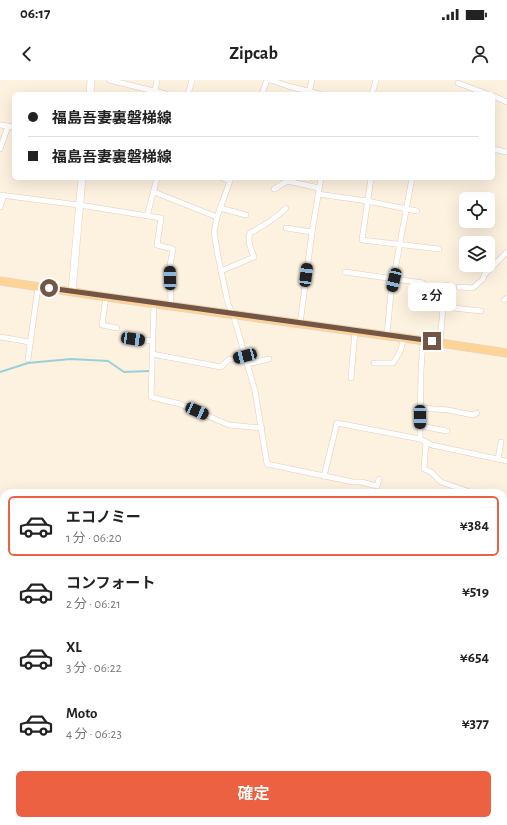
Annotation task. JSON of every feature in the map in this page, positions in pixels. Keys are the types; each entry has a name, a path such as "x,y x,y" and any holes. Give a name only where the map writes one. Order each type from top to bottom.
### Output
{"main road":[{"path":"0,280 106,297 505,352"}],"street":[{"path":"90,92 91,80"},
{"path":"109,80 155,92 157,80"},
{"path":"189,92 192,80"},
{"path":"263,92 269,80 298,92 309,92 312,80"},
{"path":"373,92 376,80"},
{"path":"458,83 482,92"},
{"path":"495,97 507,102"},
{"path":"0,125 11,127 0,149"},
{"path":"495,149 507,152"},
{"path":"72,291 82,180"},
{"path":"147,216 157,180"},
{"path":"230,180 217,217 214,232 228,304 233,314 255,391 262,428 266,467 378,486 379,479"},
{"path":"300,324 320,180"},
{"path":"371,180 362,240 439,249"},
{"path":"387,335 391,292 412,180"},
{"path":"274,189 287,181 318,191 417,211"},
{"path":"154,192 217,217"},
{"path":"0,207 2,195 161,218 157,245 173,249 170,264 171,305"},
{"path":"220,208 246,215"},
{"path":"222,271 254,256 249,242 250,233 278,217 286,208"},
{"path":"286,228 312,232"},
{"path":"459,287 473,288 507,252"},
{"path":"345,272 423,283"},
{"path":"440,342 443,307 447,285"},
{"path":"28,359 38,287"},
{"path":"106,297 102,325 117,328"},
{"path":"154,303 151,397 180,404 229,425 262,428"},
{"path":"443,307 481,310"},
{"path":"351,378 355,331"},
{"path":"0,338 30,342"},
{"path":"374,363 393,363 400,352 404,338"},
{"path":"133,339 152,341"},
{"path":"420,439 421,371 424,340"},
{"path":"152,354 221,367 228,360 245,356"},
{"path":"247,364 269,359"},
{"path":"420,408 448,410 473,415 477,413"},
{"path":"324,476 337,423 420,439 432,445 507,461"},
{"path":"420,426 447,431"},
{"path":"426,442 424,468 442,482 462,489"},
{"path":"498,459 501,442"}],"waterway":[{"path":"0,372 28,363 71,359 108,361 124,372 149,371"}],"route":[{"path":"49,288 300,324 432,341"}]}
